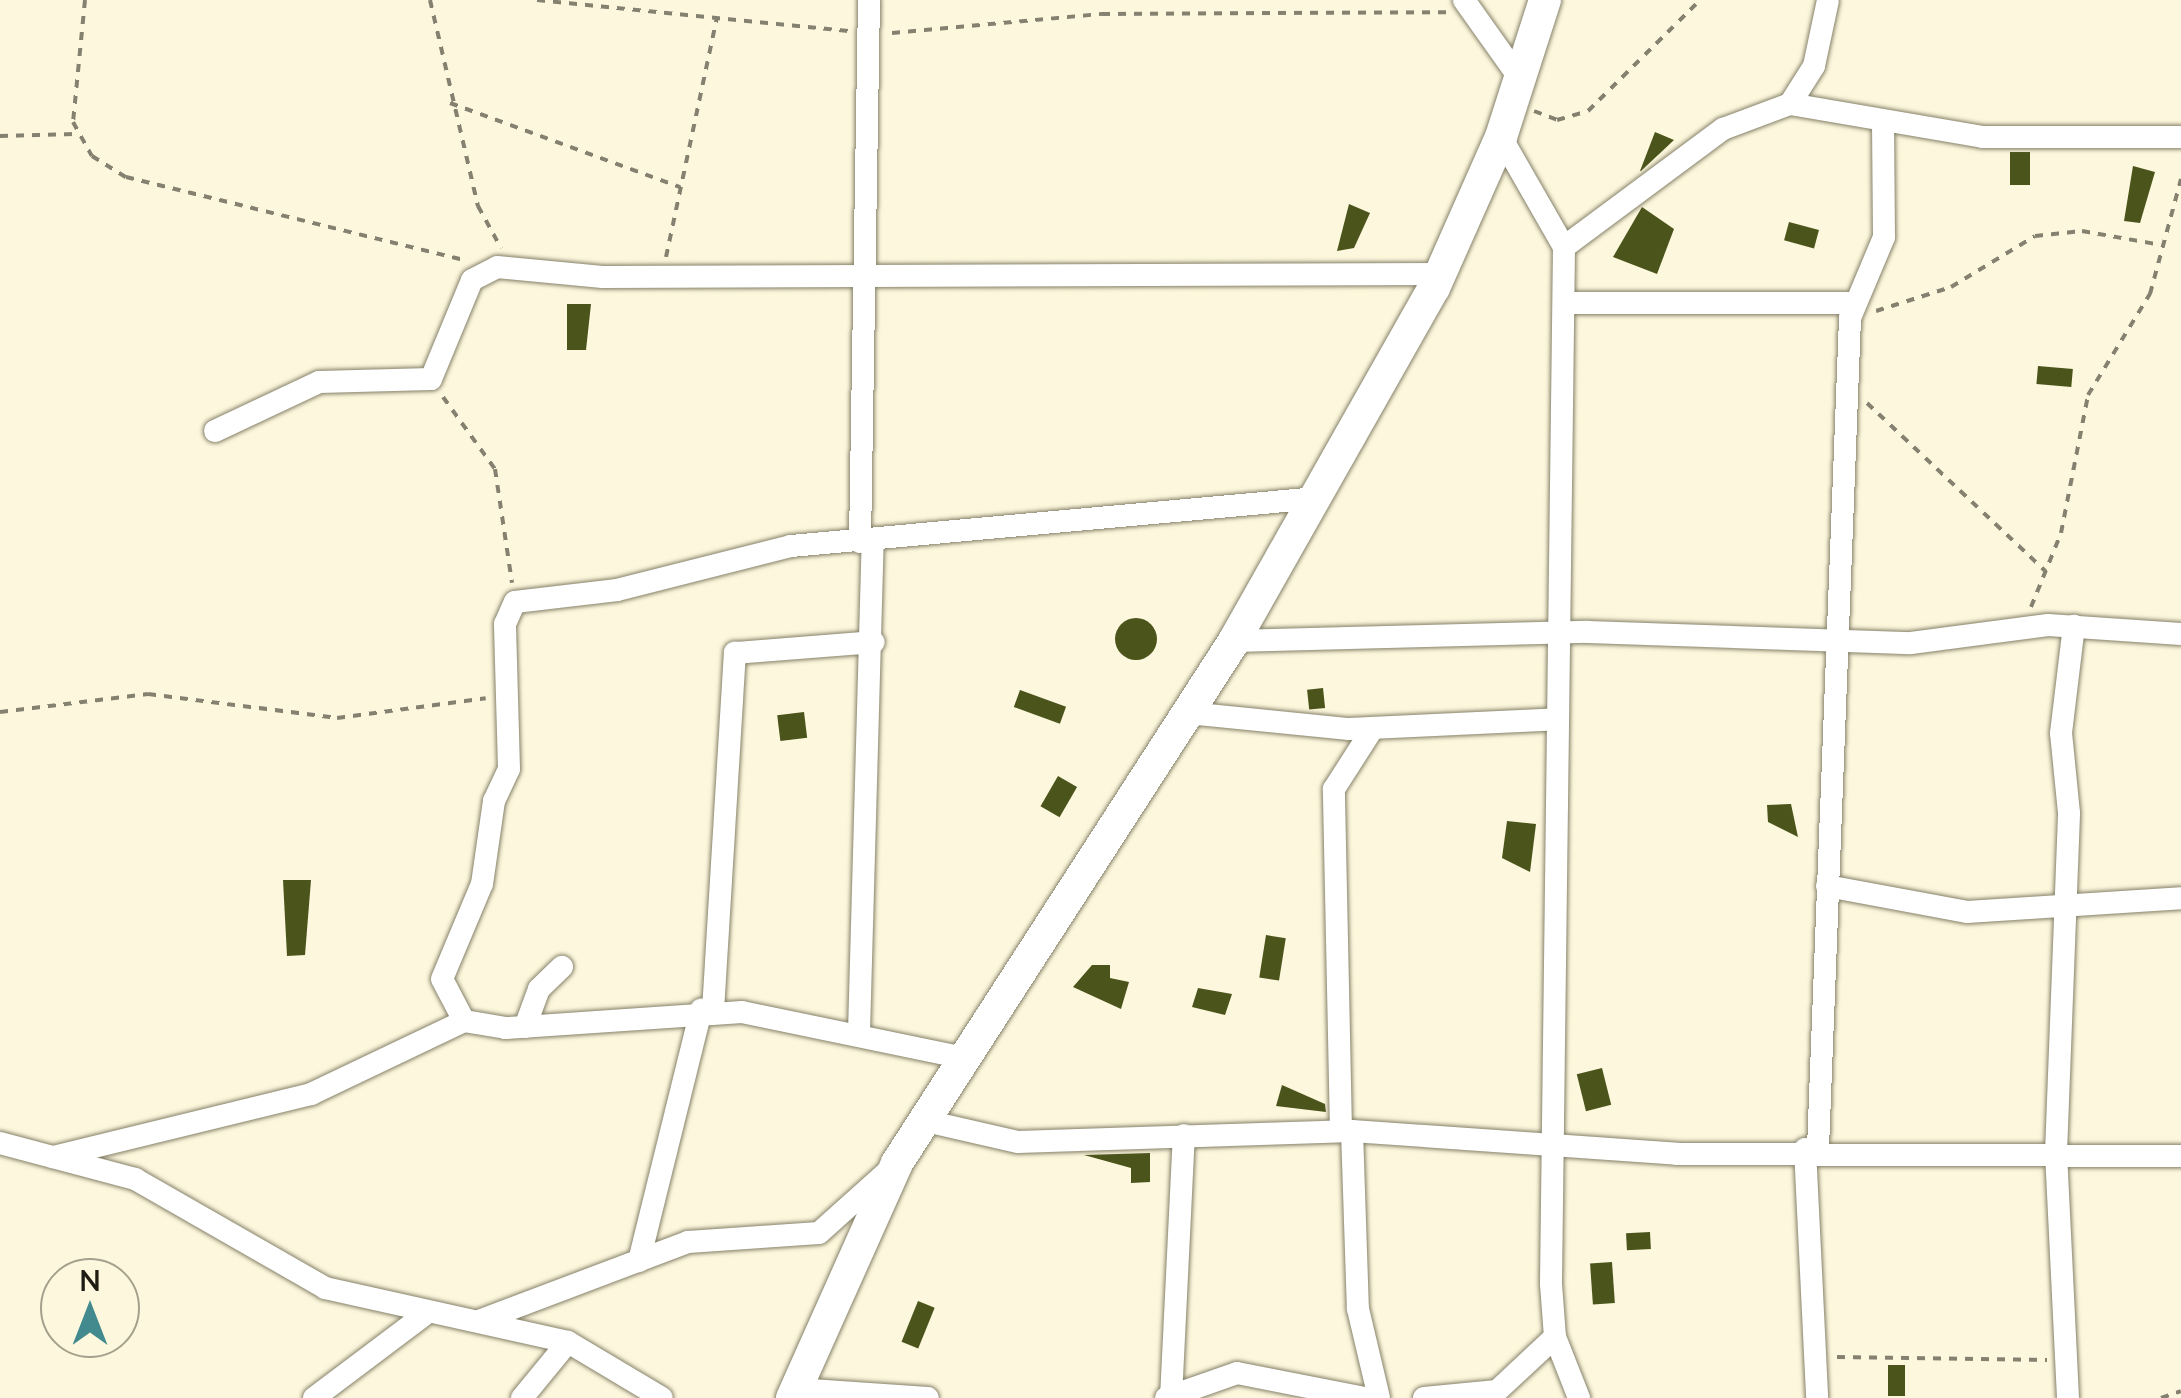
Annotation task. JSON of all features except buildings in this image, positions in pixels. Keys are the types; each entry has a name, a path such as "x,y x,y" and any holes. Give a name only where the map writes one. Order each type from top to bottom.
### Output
{"main road":[{"path":"794,1393 898,1164 1234,641 1440,274 1501,137 1545,0"}],"street":[{"path":"859,1032 874,642 867,542 866,278 872,35 869,0"},
{"path":"1790,104 1814,66 1828,0"},
{"path":"1468,5 1515,89"},
{"path":"1564,247 1723,129 1790,104 2020,140 2181,137"},
{"path":"1817,1398 1812,1148 1851,310 1884,237 1883,121"},
{"path":"1501,137 1564,247 1555,1337 1580,1398"},
{"path":"216,431 319,382 432,379 472,280 502,268 866,278 1440,274"},
{"path":"1564,302 1851,310"},
{"path":"464,1021 442,979 482,884 494,801 509,769 505,624 515,602 617,590 742,552 1317,498"},
{"path":"1234,641 1558,632 1911,644 2025,628 2074,626 2181,634"},
{"path":"2068,1398 2056,1153 2060,913 2069,813 2061,733 2074,626"},
{"path":"638,1260 707,1010 735,654 874,642"},
{"path":"1188,713 1373,728 1558,718"},
{"path":"1373,728 1334,789 1358,1309 1379,1398"},
{"path":"1827,886 1967,912 2060,913 2181,898"},
{"path":"525,1027 539,989 562,968"},
{"path":"52,1158 311,1094 464,1021 525,1027 707,1010 859,1032 964,1058"},
{"path":"926,1121 1018,1142 1347,1132 1677,1154 1812,1148 2181,1156"},
{"path":"1184,1135 1169,1398 1237,1374 1364,1398"},
{"path":"0,1144 135,1179 325,1288 424,1315 479,1321 568,1342 662,1398"},
{"path":"479,1321 688,1242 819,1233 898,1164"},
{"path":"314,1398 424,1315"},
{"path":"1424,1398 1497,1391 1555,1337"},
{"path":"522,1398 568,1342"},
{"path":"794,1393 928,1398"}],"path":[{"path":"75,134 84,0"},
{"path":"430,0 450,103 478,206 502,268"},
{"path":"538,0 872,35 1102,14 1256,20 1468,5"},
{"path":"1515,89 1574,120 1658,50 1700,0"},
{"path":"664,274 718,18"},
{"path":"450,103 681,187"},
{"path":"0,136 75,134 126,178 279,208 384,247 502,268"},
{"path":"2025,628 2076,478 2088,395 2150,294 2181,178"},
{"path":"1851,310 1951,287 2036,236 2082,231 2161,244"},
{"path":"432,379 495,469 515,602"},
{"path":"1849,385 2045,571"},
{"path":"0,712 148,694 338,718 506,696"},
{"path":"1818,1358 2066,1360"},
{"path":"2162,1398 2181,1391"}]}
